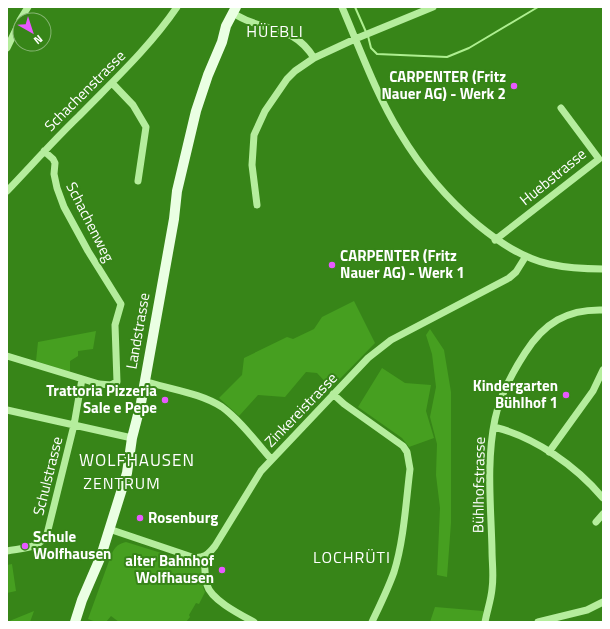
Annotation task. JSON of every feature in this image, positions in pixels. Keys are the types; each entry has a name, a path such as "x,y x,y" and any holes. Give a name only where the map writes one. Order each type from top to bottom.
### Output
{"main road":[{"name":"Landstrasse","path":"75,622 110,529 127,473 132,438 144,383 174,219 177,191 196,111 208,75 222,42 226,26 239,10"}],"street":[{"name":"Schachenstrasse","path":"7,191 44,151 132,62 157,34 177,7"},
{"path":"342,7 358,38 382,99 399,132 427,173 468,217 495,240 526,256 548,264 569,268 603,270"},
{"path":"257,205 252,165 254,135 265,111 287,79 299,68 314,58 433,7"},
{"path":"239,10 249,21 284,31 305,45 314,58"},
{"path":"7,48 12,37"},
{"path":"112,83 134,105 146,127 138,181"},
{"name":"Huebstrasse","path":"495,240 599,159 561,108"},
{"name":"Schachenweg","path":"44,151 53,159 55,163 54,174 64,207 88,251 121,304 115,325 117,382 111,385 99,384 82,379"},
{"name":"Zinkereistrasse","path":"203,557 209,554 215,546 252,485 271,459 368,358 386,344 504,281 516,272 526,256"},
{"name":"Bühlhofstrasse","path":"485,622 492,590 490,463 494,427 499,407 514,370 536,338 545,328 564,316 588,310 603,310"},
{"path":"7,356 82,379"},
{"path":"549,452 593,391 603,370"},
{"name":"Schulstrasse","path":"7,551 35,546 42,543 46,537 49,530 74,425 82,379"},
{"path":"144,383 152,383 206,399 221,407 232,415 271,459"},
{"path":"333,394 351,409 398,442 407,452 409,459 410,469 400,544 394,571 388,589 372,622"},
{"path":"7,410 132,438"},
{"path":"494,427 520,436 549,452 580,474 603,498"},
{"path":"596,522 603,514"},
{"path":"110,529 192,556 203,557 207,585 211,593 254,622"},
{"path":"538,622 581,611 603,602"}],"green space":[{"path":"354,301 375,343 331,388 317,373 306,372 285,397 258,395 239,416 219,398 242,375 244,358 287,337 293,339 314,329 322,317"},
{"path":"430,329 444,350 451,392 451,523 447,577 437,575 440,508 436,475 437,444 430,417 436,387 432,354 426,335"},
{"path":"96,331 93,349 78,351 78,356 70,361 70,372 36,361 38,342"},
{"path":"382,368 405,383 431,385 426,411 434,438 409,447 402,438 358,407"},
{"path":"126,542 200,565 205,592 199,604 196,603 189,615 190,617 186,622 119,622 111,616 106,622 96,622 88,619 109,561 111,560 110,558 112,552 117,546"},
{"path":"12,564 16,591 7,593 7,565"},
{"path":"435,607 483,611 484,613 481,622 430,622"},
{"path":"34,611 30,622 7,622"}],"waterway":[{"path":"355,7 366,32"},
{"path":"368,36 371,48 377,54 447,57 469,48 538,7"}],"place":[{"name":"CARPENTER (Fritz Nauer AG) - Werk 2","path":"514,86"},
{"name":"CARPENTER (Fritz Nauer AG) - Werk 1","path":"332,265"},
{"name":"Kindergarten Bühlhof 1","path":"566,395"},
{"name":"Trattoria Pizzeria Sale e Pepe","path":"165,400"},
{"name":"Rosenburg","path":"140,518"},
{"name":"Schule Wolfhausen","path":"25,546"},
{"name":"alter Bahnhof Wolfhausen","path":"222,570"}],"district":[{"name":"HÜEBLI","path":"275,31"},
{"name":"WOLFHAUSEN","path":"137,460"},
{"name":"ZENTRUM","path":"122,483"},
{"name":"LOCHRÜTI","path":"352,557"}]}
